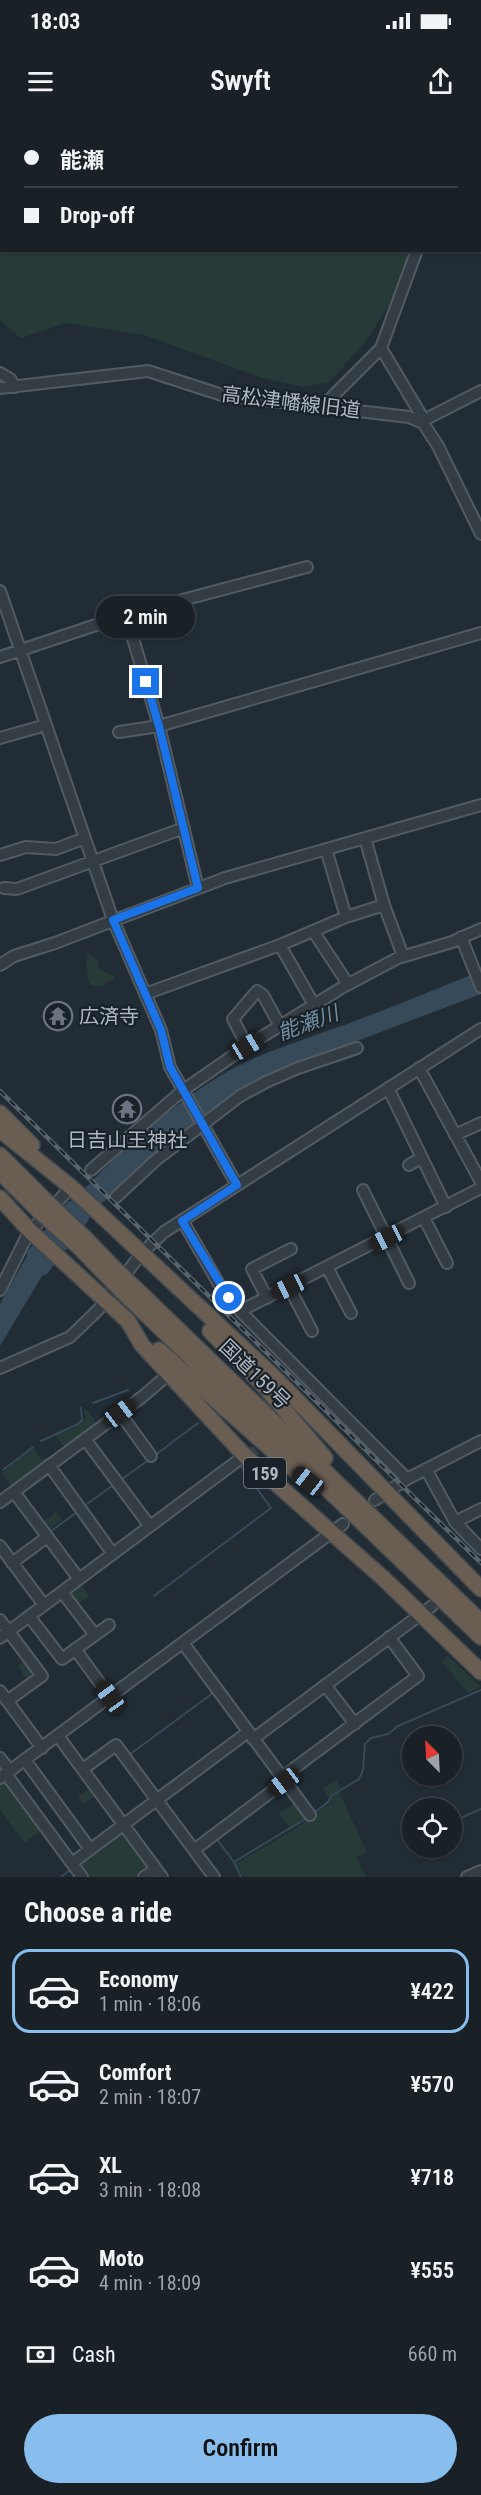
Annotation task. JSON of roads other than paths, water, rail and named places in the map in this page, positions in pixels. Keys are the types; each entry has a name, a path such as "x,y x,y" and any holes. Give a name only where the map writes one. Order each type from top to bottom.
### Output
{"highway":[{"name":"159","path":"0,1113 105,1220 274,1377 303,1414 380,1496 464,1580 481,1589"},
{"name":"159","path":"0,1130 71,1187"},
{"name":"国道159号","path":"0,1155 44,1207"},
{"name":"国道159号","path":"0,1172 44,1207 82,1243 481,1638"},
{"name":"159","path":"0,1198 29,1231"},
{"name":"159","path":"0,1208 105,1298 294,1471 355,1521 365,1525"},
{"name":"159","path":"153,1265 174,1293 266,1388 351,1487 415,1550 415,1558"},
{"name":"国道159号","path":"130,1291 481,1622"},
{"name":"159","path":"128,1321 142,1345 247,1456 338,1528 427,1610 481,1672"}],"street":[{"path":"324,405 381,348 416,252"},
{"path":"381,348 438,446 481,534"},
{"name":"高松津幡線旧道","path":"0,388 148,371 222,395 324,405 409,417 423,422"},
{"path":"0,373 10,379 15,387"},
{"path":"423,422 481,391"},
{"path":"0,657 126,615 308,567"},
{"path":"0,591 113,920 161,1030 170,1067 237,1185"},
{"path":"126,615 159,726 198,888"},
{"path":"119,732 159,726 481,633"},
{"path":"0,738 46,725"},
{"path":"0,965 14,956 225,878 481,805"},
{"path":"0,875 2,889 17,889 184,828"},
{"path":"0,855 26,847 56,849 85,838"},
{"path":"365,838 384,905 403,956"},
{"path":"326,849 346,917"},
{"path":"145,994 280,945 346,917 384,905"},
{"path":"91,1170 184,1093 247,1046 348,984 403,956 452,942 481,929"},
{"path":"313,931 348,984"},
{"path":"461,937 481,987"},
{"path":"280,945 314,1005"},
{"path":"247,1046 232,1019 257,991 263,995 280,1026"},
{"path":"0,1368 70,1336 98,1310 141,1254 164,1232 481,1029"},
{"path":"116,1197 156,1160 240,1096 266,1082 357,1048"},
{"path":"419,1068 481,1182"},
{"path":"387,1088 446,1207"},
{"path":"455,1135 481,1123"},
{"path":"409,1165 421,1158"},
{"path":"0,1290 29,1231 71,1187"},
{"path":"240,1311 387,1238 481,1188"},
{"path":"363,1190 409,1282"},
{"path":"424,1218 447,1263"},
{"path":"182,1221 219,1284 240,1311 407,1479"},
{"path":"267,1298 252,1269 291,1249"},
{"path":"327,1268 351,1313"},
{"path":"289,1287 312,1331"},
{"path":"0,1502 169,1374"},
{"path":"120,1413 151,1456"},
{"path":"85,1438 149,1525"},
{"path":"380,1496 426,1468 481,1441"},
{"path":"4,1634 149,1525 247,1456"},
{"path":"50,1465 113,1554"},
{"path":"426,1468 455,1522 481,1549"},
{"path":"14,1492 79,1579"},
{"path":"455,1522 481,1509"},
{"path":"5,1775 338,1528"},
{"path":"12,1563 47,1537"},
{"path":"0,1546 44,1605"},
{"path":"62,1592 95,1635"},
{"path":"72,1863 156,1799 325,1685 427,1610"},
{"path":"29,1616 62,1659 109,1625"},
{"path":"0,1620 4,1634 42,1676 8,1701"},
{"path":"194,1850 418,1676 389,1637"},
{"path":"183,1643 310,1815"},
{"path":"75,1649 110,1697"},
{"path":"325,1685 355,1724"},
{"path":"0,1691 42,1748"},
{"path":"58,1736 159,1873 144,1877"},
{"path":"83,1769 116,1746 214,1877"},
{"path":"0,1758 5,1775 82,1877"},
{"path":"25,1760 90,1849"},
{"path":"467,1877 481,1871"}],"water":[{"path":"481,971 481,994 273,1073 247,1087 199,1119 154,1156 90,1215 88,1221 47,1274 42,1276 0,1346 0,1304 27,1256 27,1252 68,1202 75,1199 109,1164 171,1110 214,1080 257,1057"}],"waterway":[{"path":"93,1403 128,1390"},
{"path":"41,1441 78,1424 82,1420 81,1408"},
{"path":"154,1456 198,1423"},
{"path":"3,1470 33,1447"},
{"path":"122,1479 150,1459"},
{"path":"154,1596 271,1508 240,1465"},
{"path":"87,1504 112,1486"},
{"path":"50,1532 77,1512"},
{"path":"314,1813 328,1802 331,1796 359,1779 363,1770 365,1744 371,1738 388,1734 398,1726 481,1690"},
{"path":"129,1755 213,1693"},
{"path":"462,1818 481,1809"},
{"path":"241,1877 234,1862 307,1818"},
{"path":"216,1838 234,1862"},
{"path":"61,1877 70,1870"}],"tunnel":[{"path":"248,1456 269,1440"}],"railway":[{"path":"0,1091 481,1563"}],"place":[{"name":"広済寺","path":"58,1016"},
{"name":"日吉山王神社","path":"127,1109"}],"water label":[{"name":"能瀬川","path":"308,1023"}]}
